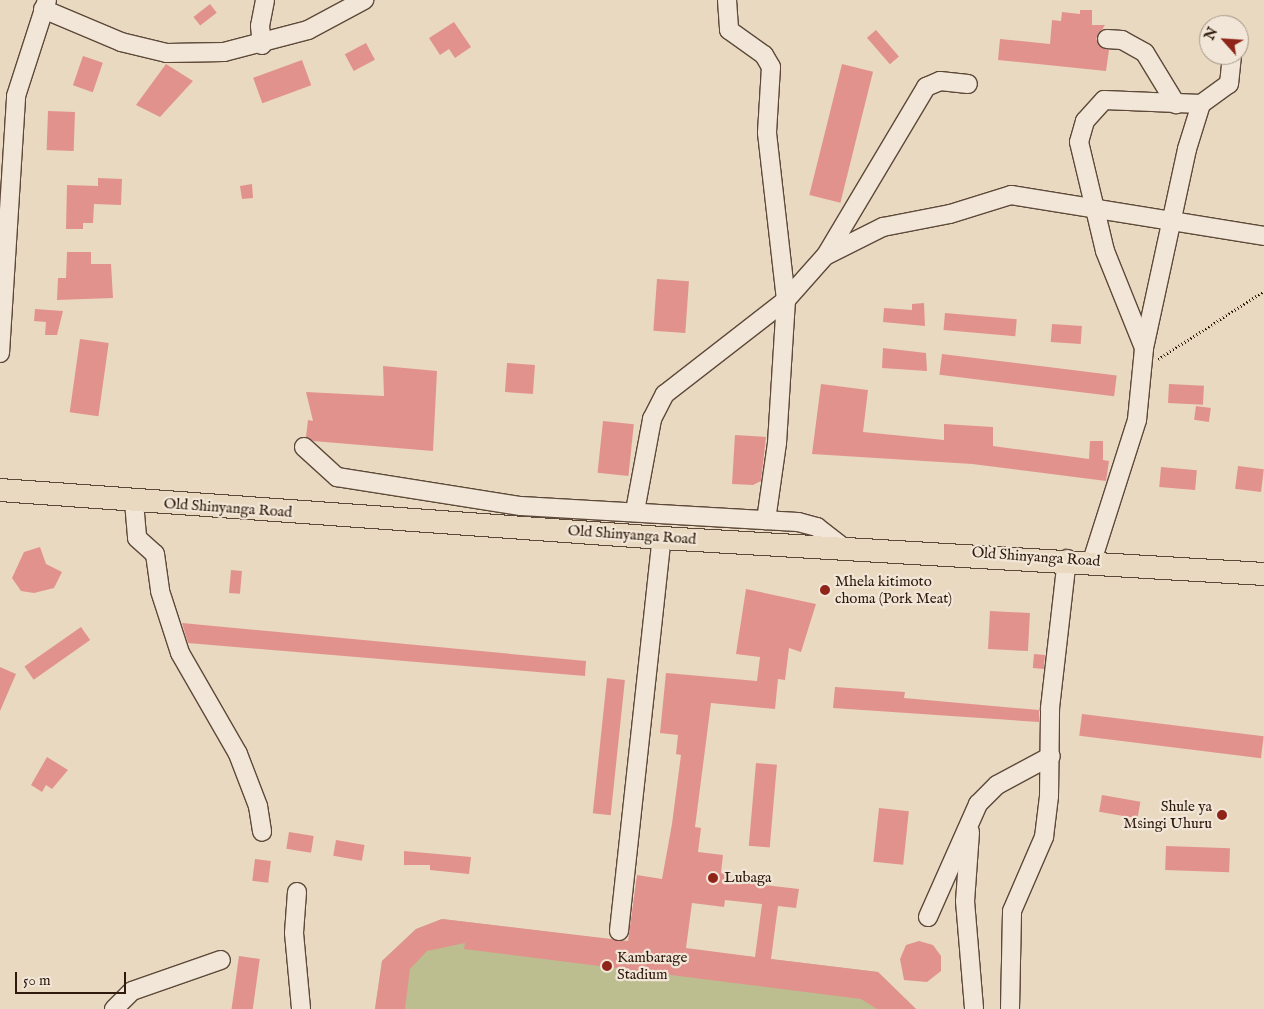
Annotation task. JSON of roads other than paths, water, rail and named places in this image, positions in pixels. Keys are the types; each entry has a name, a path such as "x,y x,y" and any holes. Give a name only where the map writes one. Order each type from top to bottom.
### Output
{"main road":[{"name":"Old Shinyanga Road","path":"0,490 134,502 662,538 840,545 1092,560 1264,574"}],"street":[{"path":"262,45 260,26 265,0"},
{"path":"0,353 16,96 45,4 121,42 167,53 224,52 262,45 308,30 364,0"},
{"path":"727,0 729,30 764,55 771,67 767,133 786,300 777,442 766,520"},
{"path":"1107,39 1122,40 1145,53 1176,104"},
{"path":"1144,348 1105,251 1081,165 1079,142 1085,122 1104,100 1201,104 1229,84 1231,65"},
{"path":"635,510 652,419 665,394 786,300 826,255 926,87 940,81 968,84"},
{"path":"1092,560 1098,530 1130,451 1144,348 1169,222 1201,104"},
{"path":"826,255 883,227 950,214 1011,195 1264,236"},
{"path":"304,447 336,476 521,506 635,510 766,520 817,527 840,545"},
{"path":"134,502 138,538 155,554 160,591 180,654 238,754 258,806 262,832"},
{"path":"619,931 662,538"},
{"path":"1010,1009 1012,911 1044,837 1051,756 1050,708 1066,559"},
{"path":"928,916 978,804 997,785 1051,756"},
{"path":"970,824 964,901 974,1009"},
{"path":"297,892 294,933 301,1009"},
{"path":"114,1009 132,991 221,960"}],"place":[{"name":"Mhela kitimoto choma (Pork Meat)","path":"825,590"},
{"name":"Shule ya Msingi Uhuru","path":"1222,815"},
{"name":"Lubaga","path":"713,878"},
{"name":"Kambarage Stadium","path":"607,966"}]}
